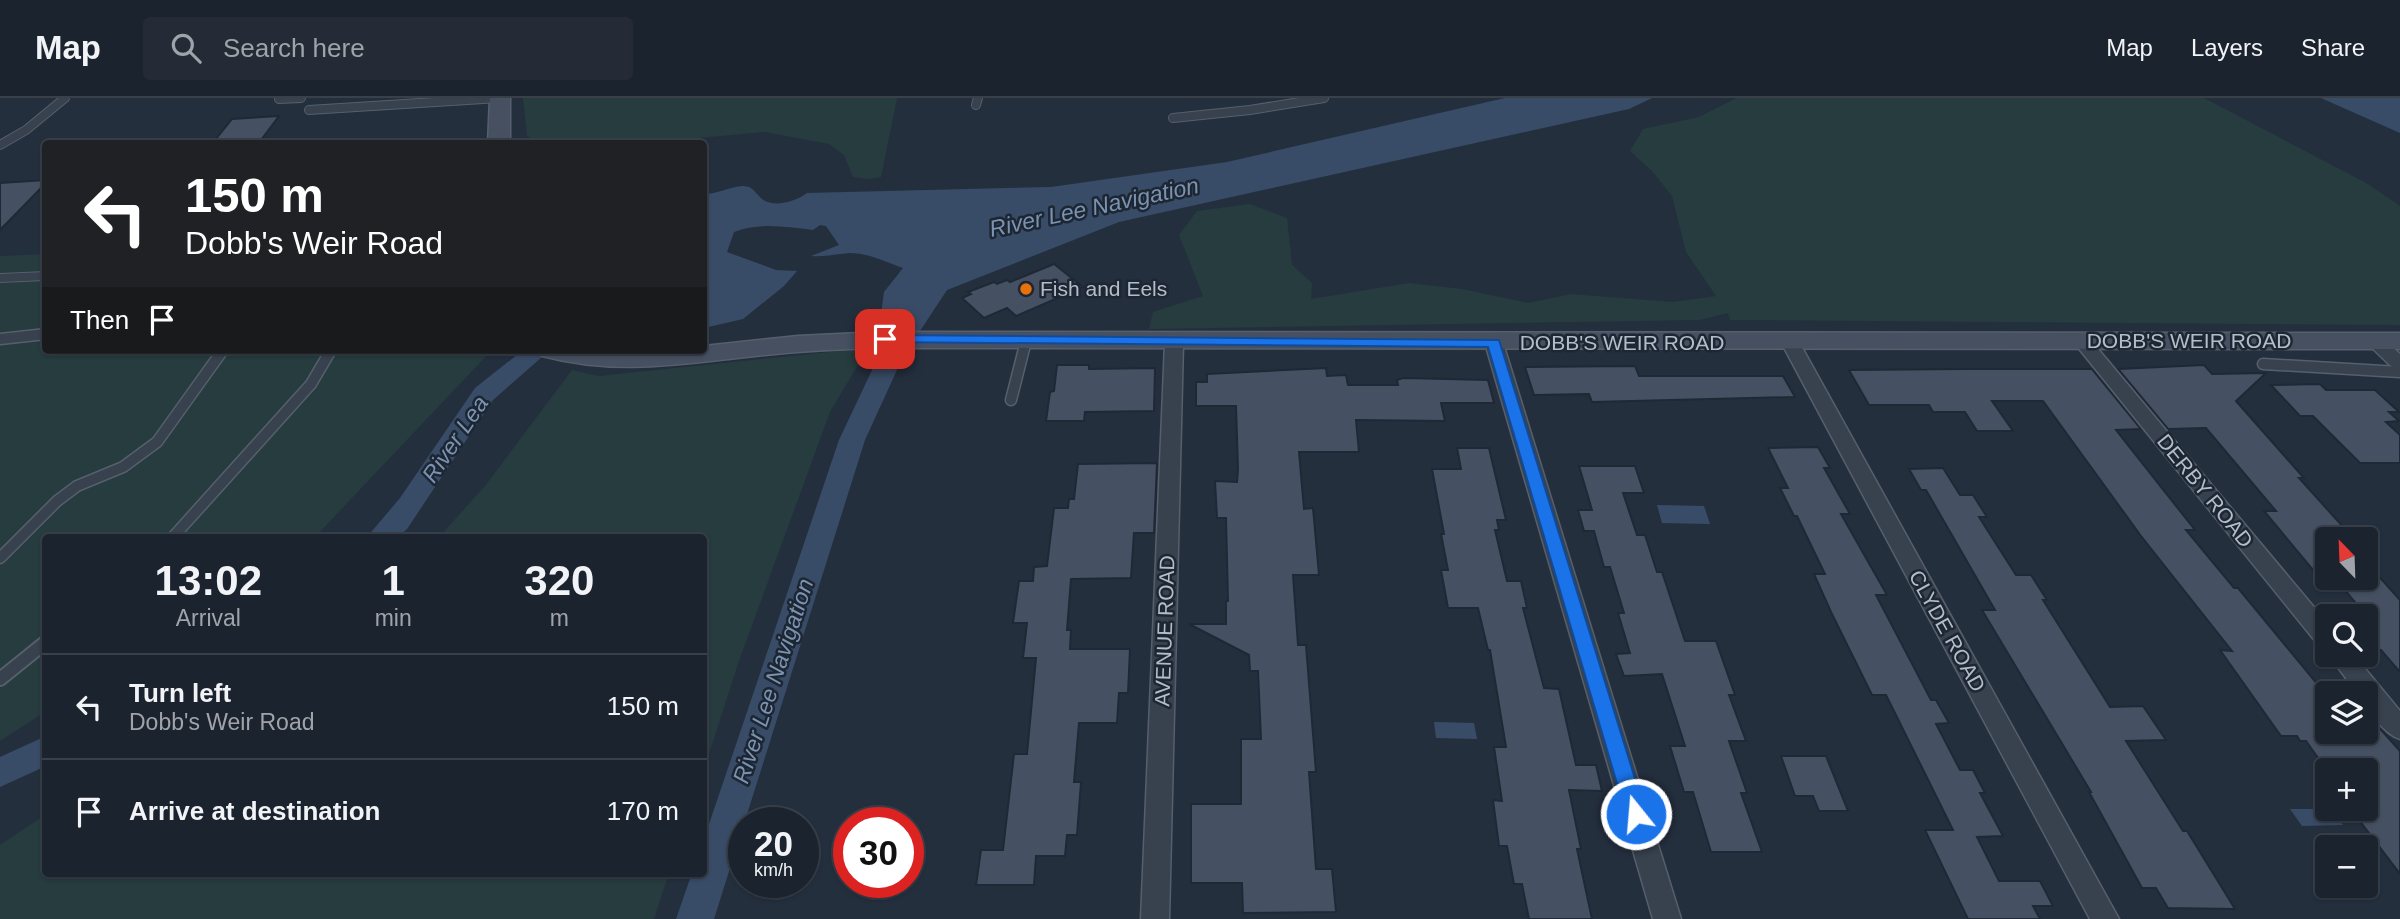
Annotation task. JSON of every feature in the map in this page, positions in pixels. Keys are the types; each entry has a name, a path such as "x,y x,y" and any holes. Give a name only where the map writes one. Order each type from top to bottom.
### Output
{"street":[{"path":"499,98 499,140"},
{"name":"DOBB'S WEIR ROAD","path":"707,353 876,340 1174,343 2387,341"},
{"name":"DERBY ROAD","path":"2081,341 2315,625"},
{"path":"2387,341 2400,365"},
{"name":"CLYDE ROAD","path":"1790,342 2105,919"},
{"name":"AVENUE ROAD","path":"1156,919 1174,343"},
{"path":"1494,343 1667,919"},
{"name":"DOBB'S WEIR ROAD","path":"568,354 628,361 696,354"},
{"path":"2350,667 2400,729"}],"lane":[{"path":"0,145 26,130 65,98"},
{"path":"279,99 301,98"},
{"path":"309,110 499,98"},
{"path":"1173,118 1250,110 1324,98"},
{"path":"0,278 42,276"},
{"path":"0,339 42,334"},
{"path":"1011,400 1026,341"},
{"path":"0,558 57,501 77,486 123,467 157,442 220,354"},
{"path":"176,534 311,384 329,354"},
{"path":"2263,364 2400,372"},
{"path":"0,679 42,645"}],"green space":[{"path":"523,98 897,98 881,177 868,179 853,177 844,155 829,144 765,132 678,140 536,140 527,136"},
{"path":"1737,98 2204,98 2368,184 2400,206 2400,325 1730,320 1728,313 1699,320 1149,329 1153,312 1203,296 1179,235 1197,211 1250,204 1287,218 1292,265 1312,283 1311,299 1409,283 1462,289 1528,303 1571,294 1673,302 1716,296 1686,252 1672,196 1652,171 1630,151 1643,129 1699,117"},
{"path":"42,254 42,273 0,276 0,256"},
{"path":"42,280 42,354 488,354 318,534 42,534 42,714 0,741 0,283"},
{"path":"868,348 830,412 740,658 707,760 707,534 442,534 485,486 572,370 599,376"},
{"path":"42,817 42,877 668,877 654,919 0,919 0,845"}],"water":[{"path":"1505,98 1652,98 1629,109 1119,222 947,290 920,331 879,329 884,292 903,268 857,253 811,256 839,245 826,226 820,225 813,230 773,226 744,229 734,232 727,252 776,270 797,271 784,286 743,319 707,327 707,194 746,186 765,201 781,203 807,193 1051,187 1227,162"},
{"path":"2321,98 2400,98 2400,133"},
{"path":"1657,505 1704,506 1710,524 1662,523"},
{"path":"1434,722 1474,723 1477,739 1436,738"},
{"path":"2290,809 2315,809 2315,821 2340,821 2343,825 2302,826"}],"building":[{"path":"279,116 261,140 215,140 232,119"},
{"path":"42,180 42,187 0,230 0,183"},
{"name":"Fish and Eels","path":"1054,264 1083,287 1016,316 1007,308 984,318 962,298 971,294 968,292 994,282 1010,282"},
{"path":"1057,365 1089,365 1089,369 1155,368 1154,411 1085,412 1084,421 1046,421"},
{"path":"2204,365 2212,374 2266,373 2236,401 2343,527 2315,527 2315,572 2264,511 2276,511 2206,428 2168,429 2118,369"},
{"path":"1635,366 1639,376 1783,376 1795,397 1592,402 1589,394 1534,395 1525,367"},
{"path":"1326,368 1327,376 1346,375 1348,385 1398,385 1397,380 1403,378 1488,380 1494,403 1441,403 1445,421 1356,420 1359,452 1299,452 1304,509 1313,508 1319,575 1293,575 1298,645 1306,645 1316,772 1309,772 1316,869 1332,869 1336,912 1243,913 1242,883 1191,883 1191,804 1241,804 1241,739 1261,739 1258,671 1250,671 1249,655 1189,624 1226,624 1226,518 1217,518 1215,481 1237,482 1238,469 1236,406 1196,406 1196,382 1207,382 1207,374"},
{"path":"2092,369 2141,429 2116,430 2195,530 2186,530 2315,681 2315,744 2378,744 2378,726 2400,751 2400,874 2378,845 2378,835 2370,835 2360,821 2378,821 2378,758 2318,758 2306,741 2300,741 2297,736 2281,736 2220,650 2232,651 2141,536 2043,401 1992,401 2013,431 1977,431 1965,412 1933,412 1929,405 1869,405 1849,370"},
{"path":"2320,384 2326,390 2375,390 2399,412 2389,412 2399,421 2386,422 2400,435 2400,463 2360,463 2313,416 2300,416 2271,385"},
{"path":"1818,447 1830,468 1824,468 1850,514 1841,514 1887,595 1876,595 1931,700 1936,700 1949,723 1936,724 1960,770 1973,770 1985,793 1980,793 2003,836 1977,837 1999,881 2040,881 2053,906 2033,906 2040,919 1968,919 1925,830 1953,830 1886,695 1872,695 1831,612 1814,574 1825,574 1780,488 1788,488 1768,448"},
{"path":"1457,448 1489,448 1506,520 1497,520 1499,530 1495,530 1507,581 1521,581 1527,608 1523,608 1544,688 1559,689 1576,765 1596,765 1602,791 1569,790 1581,849 1577,849 1592,919 1529,919 1522,884 1514,884 1507,846 1499,846 1493,800 1502,801 1494,747 1506,747 1490,650 1478,608 1448,608 1441,570 1448,570 1432,469 1461,469"},
{"path":"1157,463 1154,533 1134,533 1131,578 1071,579 1067,630 1071,630 1070,649 1130,649 1128,693 1119,693 1117,723 1079,723 1074,782 1081,782 1077,835 1067,835 1065,856 1036,856 1034,885 976,885 981,850 1003,850 1014,754 1027,754 1036,658 1023,658 1027,623 1013,623 1019,581 1033,581 1034,567 1047,566 1054,508 1068,508 1069,499 1074,499 1078,464"},
{"path":"1579,466 1635,466 1644,493 1623,493 1637,535 1645,535 1657,572 1662,572 1685,641 1716,641 1735,695 1729,695 1746,741 1729,741 1747,793 1741,793 1762,852 1711,852 1693,792 1684,792 1670,746 1685,746 1662,674 1624,676 1616,654 1630,653 1618,613 1624,613 1610,567 1604,567 1594,531 1584,531 1578,510 1592,510"},
{"path":"1943,468 1960,495 1973,495 1987,517 1979,517 2016,575 2031,575 2047,600 2043,600 2110,707 2143,706 2166,740 2126,741 2183,831 2187,831 2235,909 2168,908 2156,888 2142,888 2091,792 1982,610 1995,610 1926,490 1921,490 1909,469"},
{"path":"2378,575 2400,600 2400,672 2381,650 2378,650 2378,604 2357,604 2345,590 2378,590"},
{"path":"1781,756 1826,756 1848,811 1819,811 1813,796 1795,796"}],"waterway":[{"name":"River Lee Navigation","path":"695,919 852,440 911,313"},
{"name":"River Lea","path":"384,534 423,487 484,394 533,354"},
{"name":"River Lea","path":"0,773 42,752"}],"place":[{"name":"Fish and Eels","path":"1026,289"}],"route":[{"path":"885,339 1174,343 1494,343 1636,814"}]}
